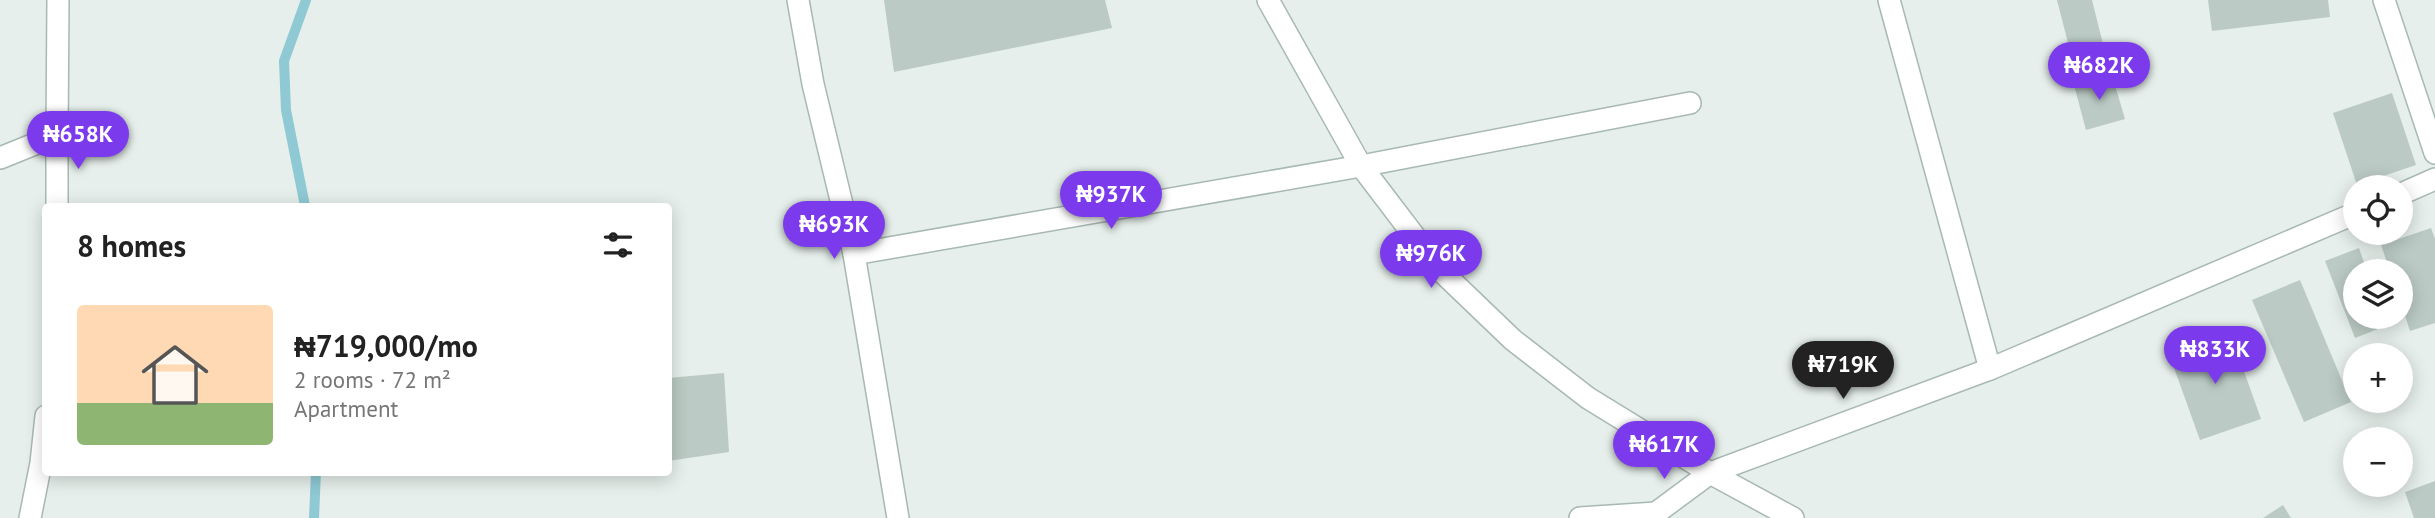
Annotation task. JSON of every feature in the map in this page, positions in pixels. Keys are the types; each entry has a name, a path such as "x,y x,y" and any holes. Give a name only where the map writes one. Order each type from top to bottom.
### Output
{"street":[{"path":"57,203 58,0"},
{"path":"798,0 813,84 854,254 898,518"},
{"path":"1268,0 1361,166 1441,271 1513,340 1588,398 1710,472 1793,518"},
{"path":"1889,0 1990,369"},
{"path":"2384,0 2435,153"},
{"path":"854,254 1361,166 1690,103"},
{"path":"0,158 57,135"},
{"path":"2413,189 2435,179"},
{"path":"1580,518 1656,515 1710,472 1990,369 2343,219"},
{"path":"30,518 42,454"}],"building":[{"path":"884,0 1105,0 1112,28 894,72"},
{"path":"2057,0 2092,0 2103,44 2068,43"},
{"path":"2208,0 2328,0 2330,17 2212,31"},
{"path":"2112,75 2125,119 2086,130 2074,85"},
{"path":"2392,93 2416,165 2386,175 2354,175 2333,113"},
{"path":"2431,228 2435,239 2435,323 2410,331 2413,329 2413,259 2386,259 2381,245 2413,245 2413,234"},
{"path":"2359,248 2363,259 2343,259 2343,307 2325,261"},
{"path":"2300,280 2343,383 2343,405 2304,422 2252,300"},
{"path":"2351,329 2378,329 2355,338"},
{"path":"2230,332 2261,419 2200,440 2169,354"},
{"path":"724,373 729,452 672,460 672,378"},
{"path":"2435,481 2435,518 2414,518 2407,497 2413,497 2413,489"},
{"path":"2283,505 2291,518 2263,518"}],"waterway":[{"path":"304,203 286,110 284,61 306,0"},
{"path":"314,518 316,476"}]}
